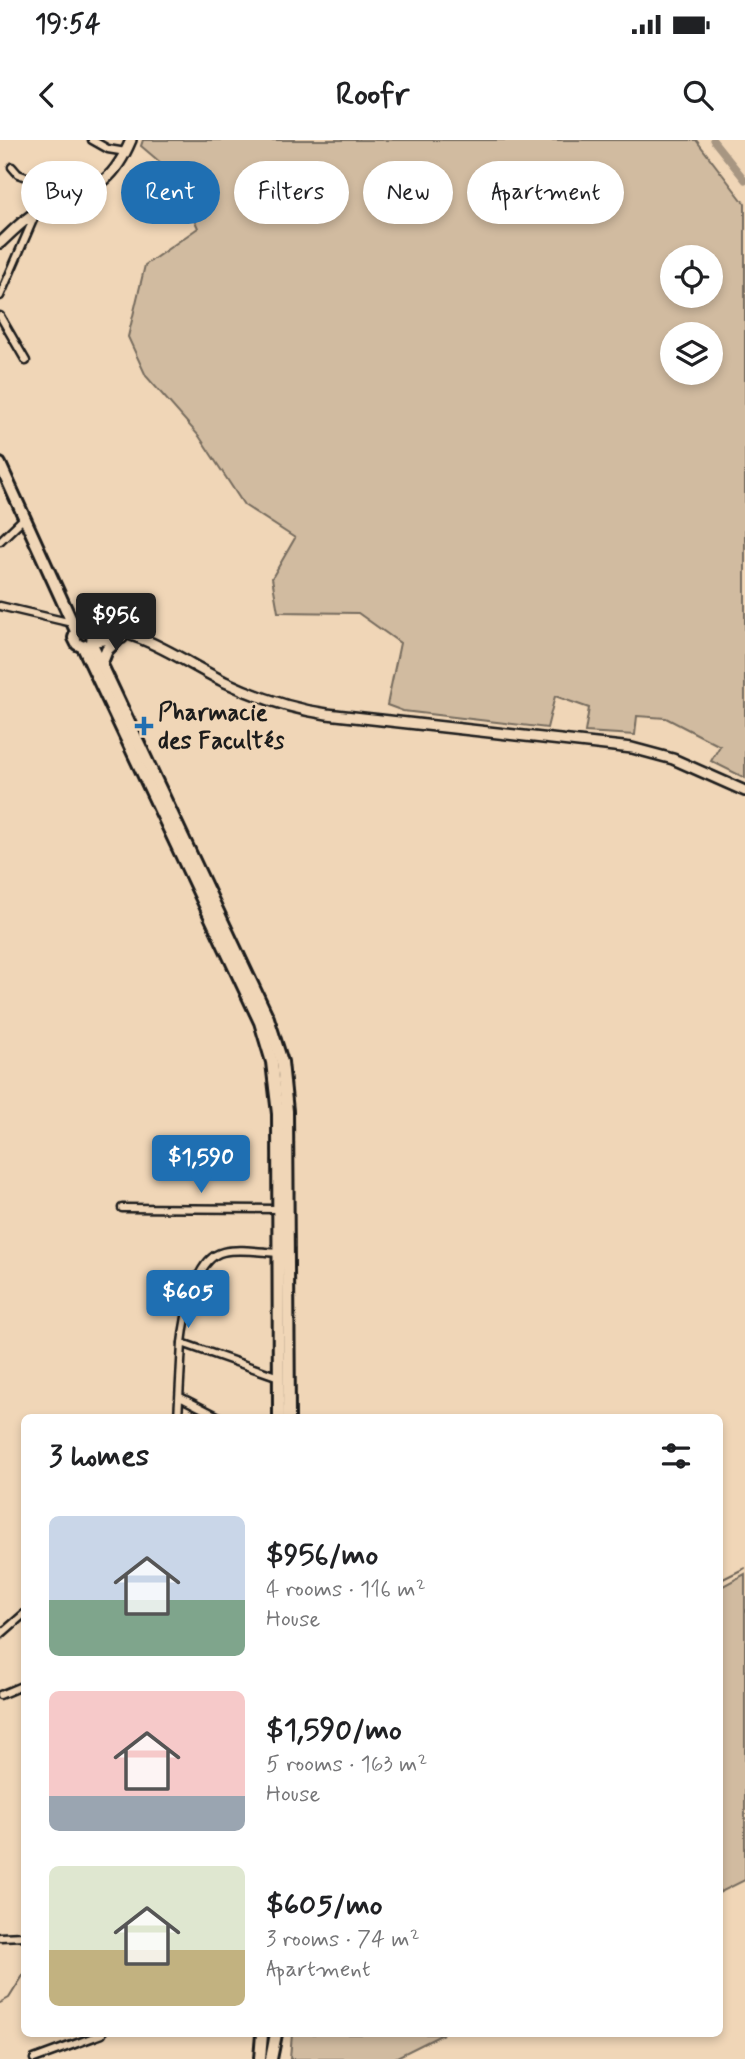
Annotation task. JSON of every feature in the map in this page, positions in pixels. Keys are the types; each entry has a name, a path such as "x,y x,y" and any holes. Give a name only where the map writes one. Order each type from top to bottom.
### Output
{"highway":[{"path":"0,464 66,607 101,665 260,1000 282,1062 287,1111 289,1414"},
{"path":"85,635 260,1022 276,1083 279,1414"},
{"path":"101,665 107,650 119,638"},
{"path":"260,2059 262,2037"},
{"path":"271,2059 275,2037"}],"street":[{"path":"92,140 108,149 126,152"},
{"path":"107,175 126,152 131,140"},
{"path":"12,167 21,175"},
{"path":"0,242 22,224"},
{"path":"0,296 32,224"},
{"path":"0,316 26,361"},
{"path":"0,541 25,517"},
{"path":"0,606 85,635 119,638 134,636"},
{"path":"85,635 116,629 226,682 297,708 327,715 632,748 673,759 745,791"},
{"path":"122,1208 279,1209"},
{"path":"178,1414 182,1343 194,1286 215,1256 226,1251 278,1253"},
{"path":"182,1343 279,1377"},
{"path":"180,1397 213,1414"},
{"path":"0,1635 21,1617"},
{"path":"0,1695 21,1686"},
{"path":"0,1937 21,1936"},
{"path":"34,2059 94,2037"}],"shaded area":[{"path":"143,140 696,140 745,204 745,778 711,761 720,746 666,718 637,716 635,735 585,732 589,708 555,696 547,728 403,711 387,705 400,643 358,613 278,612 272,578 295,538 244,505 199,436 146,376 128,337 145,265 198,228 196,224 220,224 220,161 159,161 141,146"},
{"path":"745,1574 745,1880 723,1891 723,1586"},
{"path":"292,2037 437,2037 393,2059 290,2059"}],"waterway":[{"path":"713,140 745,180"},
{"path":"723,1579 745,1568"},
{"path":"0,2003 9,1998 21,1979"}],"place":[{"name":"Pharmacie des Facultés","path":"144,726"}]}
